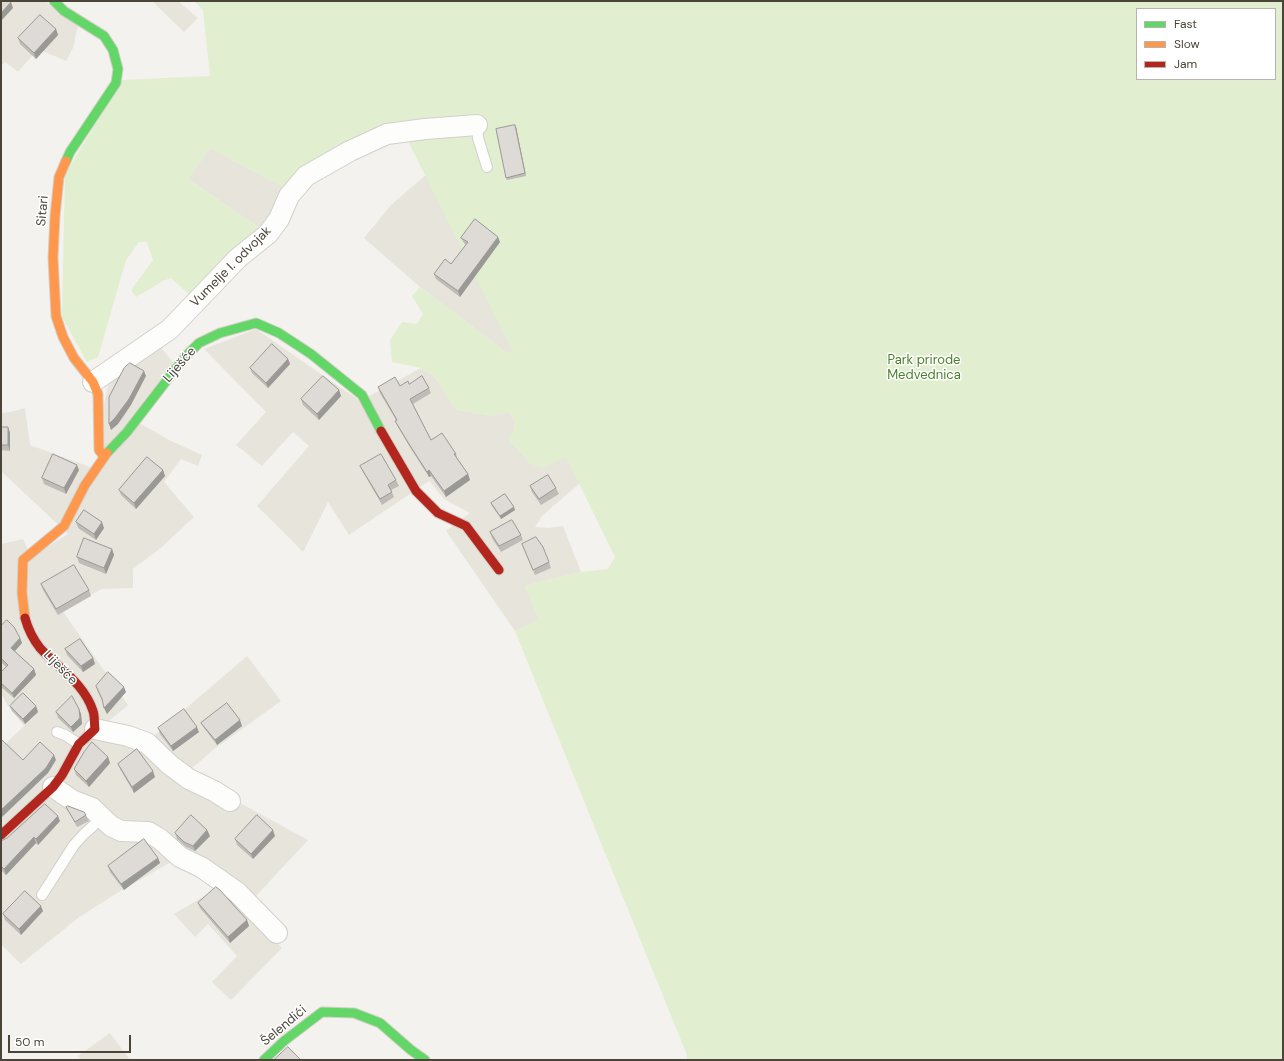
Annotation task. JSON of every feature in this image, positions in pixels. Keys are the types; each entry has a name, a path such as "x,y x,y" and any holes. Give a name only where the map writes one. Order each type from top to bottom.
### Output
{"street":[{"name":"Sitari","path":"54,1 64,11 104,36 113,50 118,69 116,83 70,152 60,177 55,216 53,258 56,316 62,337 74,358 93,382 98,394 99,450 104,456"},
{"name":"Vumelje I. odvojak","path":"93,382 170,329 238,258 268,234 279,219 289,196 306,176 350,151 387,134 477,125"},
{"name":"Liješće","path":"95,729 93,712 84,694 65,671 38,645 29,630 23,608 23,560 64,526 86,485 104,456 127,432 184,358 199,343 220,333 256,323 279,333 312,354 362,395 416,492 438,513 466,526 499,570"},
{"path":"1,835 53,787 62,775 79,744 95,729 128,736 147,744 170,765 189,779 214,791 230,801"},
{"path":"53,787 72,800 92,808 111,826 121,831 148,832 160,839 180,857 201,867 237,892 277,933"},
{"name":"Šelendići","path":"264,1060 284,1041 322,1012 354,1013 380,1023 425,1060"}],"lane":[{"path":"477,125 478,138 487,167"},
{"path":"56,732 65,735 79,744"},
{"path":"42,895 74,845 102,818"}],"shaded area":[{"path":"1,1 45,1 78,25 73,48 66,61 38,49 18,72 5,62 1,66"},
{"path":"152,1 178,1 198,18 184,32"},
{"path":"210,148 289,190 264,231 188,179"},
{"path":"435,167 536,319 510,355 420,287 364,238 391,205"},
{"path":"256,329 360,401 421,368 435,377 455,409 491,416 509,412 515,421 510,442 531,464 566,457 580,483 542,516 535,527 548,528 563,526 581,572 525,586 539,620 515,631 446,531 470,513 444,499 429,481 349,535 328,502 303,552 257,506 309,446 293,432 262,466 236,445 266,412 204,349"},
{"path":"158,344 173,362 132,419 171,441 202,455 198,466 181,459 164,482 194,517 162,547 133,569 133,588 102,589 62,610 128,705 92,735 142,746 247,656 281,701 213,750 181,778 232,808 240,803 308,840 245,908 282,948 231,1000 212,982 237,956 208,924 195,937 174,914 228,882 185,854 117,893 78,918 21,964 1,944 1,748 24,726 8,706 1,693 1,544 23,539 31,557 68,534 1,471 1,413 25,408 30,445 101,471 102,413 110,376"},
{"path":"110,1033 130,1060 80,1060 78,1056"}],"green space":[{"name":"Park prirode Medvednica","path":"194,1 1283,1 1283,1060 687,1060 687,1055 515,631 539,620 525,586 581,572 608,569 615,557 566,457 543,468 531,464 510,442 509,436 514,430 515,421 509,412 491,416 455,409 435,377 421,368 392,362 390,340 402,322 417,324 423,314 412,296 420,287 509,354 512,351 402,129 289,190 210,148 188,179 264,231 191,296 171,278 136,297 131,290 153,260 147,242 139,242 126,260 98,357 87,362 62,317 65,175 121,80 210,76 203,10"}],"building":[{"path":"1,1 11,2 1,13"},
{"path":"40,15 56,29 34,53 18,38"},
{"path":"515,125 525,173 506,178 496,129"},
{"path":"475,219 498,237 458,291 434,274 445,259 451,264 468,242 461,238"},
{"path":"272,344 288,359 266,383 250,368"},
{"path":"130,363 144,371 129,399 109,424 109,397 124,368"},
{"path":"323,376 339,390 317,414 301,399"},
{"path":"422,376 429,388 410,399 431,440 442,433 468,474 444,491 429,470 427,472 409,444 395,421 397,420 378,387 395,377 400,386 408,381 409,384"},
{"path":"1,427 8,427 8,445 1,445"},
{"path":"53,454 77,465 64,488 42,478"},
{"path":"381,454 396,480 388,485 392,492 380,499 360,466"},
{"path":"147,457 163,470 134,503 119,490"},
{"path":"548,475 556,488 539,499 530,486"},
{"path":"505,494 514,507 500,516 491,503"},
{"path":"84,510 102,522 94,534 76,522"},
{"path":"512,520 521,535 499,546 490,532"},
{"path":"536,537 543,547 549,562 533,570 522,544"},
{"path":"84,538 112,549 104,568 77,557"},
{"path":"74,565 89,590 56,609 41,584"},
{"path":"7,620 14,627 20,638 11,648 34,669 12,693 1,683 1,672 8,665 1,658 1,626"},
{"path":"80,639 93,658 81,666 65,649"},
{"path":"108,672 124,687 104,708 96,686"},
{"path":"23,693 36,706 23,719 10,706"},
{"path":"72,696 79,709 80,718 71,727 56,712"},
{"path":"227,703 240,720 215,740 201,723"},
{"path":"184,709 197,727 171,746 158,728"},
{"path":"1,740 23,760 40,742 54,755 46,768 1,810"},
{"path":"92,742 108,757 86,781 74,769"},
{"path":"137,749 153,771 132,787 118,764"},
{"path":"45,804 58,816 36,839 34,837 4,869 1,866 1,841 7,838"},
{"path":"68,806 84,812 86,815 75,822 66,807"},
{"path":"191,815 207,830 193,846 184,842 175,833"},
{"path":"257,815 273,830 251,854 235,839"},
{"path":"144,839 158,858 121,884 108,866"},
{"path":"216,887 247,920 228,937 198,903"},
{"path":"25,891 41,906 19,929 3,914"},
{"path":"288,1047 301,1060 274,1060"}],"traffic: fast":[{"path":"54,1 64,11 104,36 113,50 118,69 116,83 70,152 66,161"},
{"path":"107,453 127,432 184,358 199,343 220,333 256,323 279,333 311,354 362,395 381,431"},
{"path":"264,1060 284,1041 322,1012 354,1013 380,1023 425,1060"}],"traffic: slow":[{"path":"66,161 59,177 55,216 53,258 56,316 63,337 74,358 93,382 98,394 99,450 104,456"},
{"path":"25,618 22,593 23,560 64,526 85,485 107,453"}],"traffic: jam":[{"path":"381,431 416,491 438,513 466,526 499,570"},
{"path":"1,835 53,787 62,775 79,744 95,729 94,713 89,701 70,676 40,648 31,634 25,618"}]}
